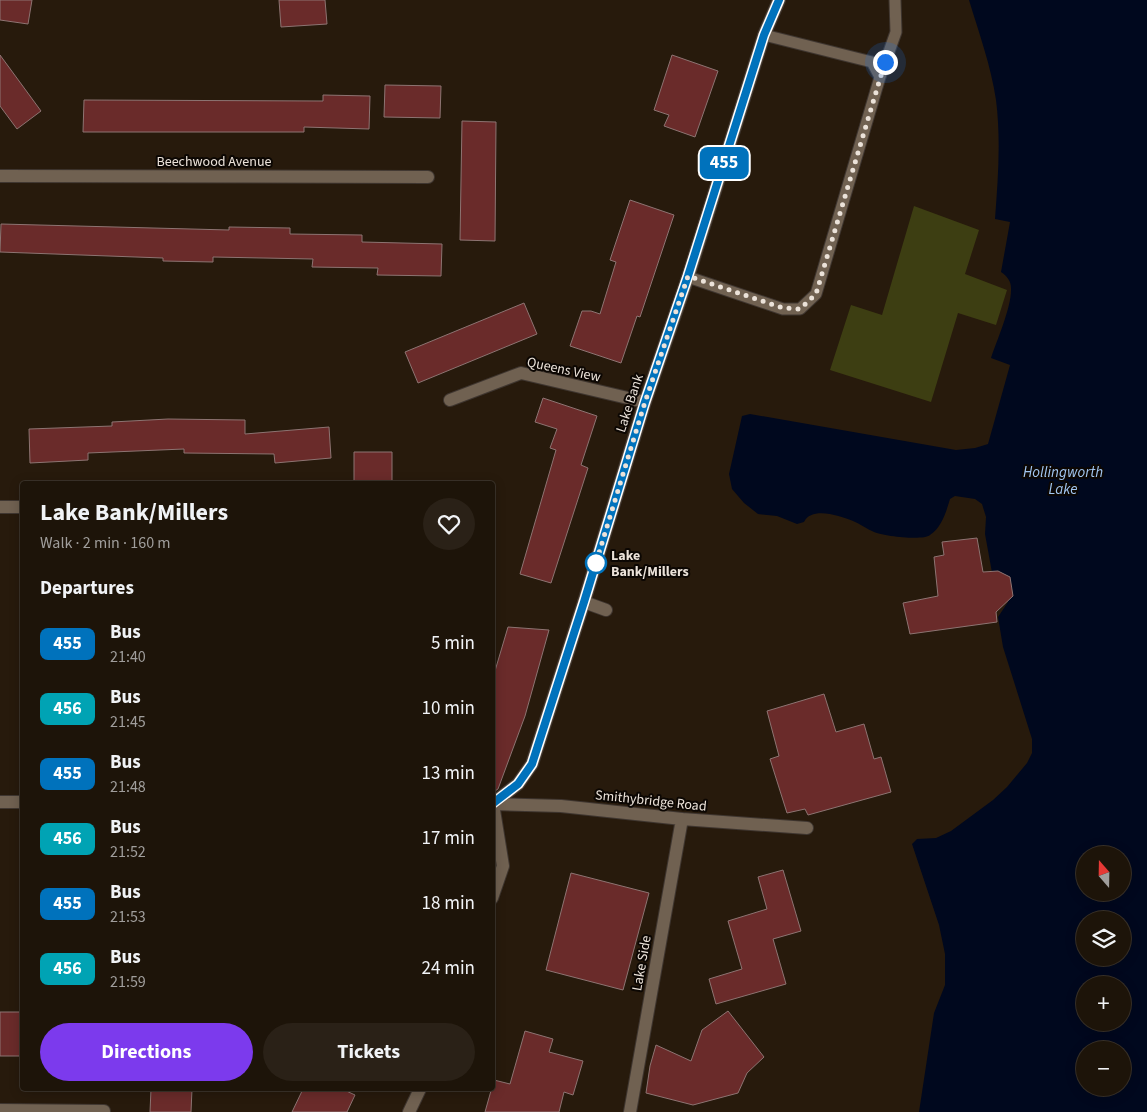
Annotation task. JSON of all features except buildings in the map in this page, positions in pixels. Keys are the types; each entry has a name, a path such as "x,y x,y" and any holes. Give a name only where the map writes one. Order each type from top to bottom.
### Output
{"street":[{"name":"Lake Bank","path":"495,802 518,784 532,764 645,402 688,276 764,35 779,0"},
{"name":"Beechwood Avenue","path":"0,176 428,177"},
{"name":"Queens View","path":"450,400 521,373 645,402"},
{"path":"0,507 20,507"},
{"path":"584,602 606,610"},
{"path":"0,802 20,802"},
{"name":"Smithybridge Road","path":"495,804 561,806 682,819 807,828"},
{"path":"495,816 503,866 495,889"},
{"name":"Lake Side","path":"630,1112 682,819"},
{"path":"409,1112 419,1091"},
{"path":"0,1110 104,1111"}],"lane":[{"path":"688,276 783,308 800,309 816,294 880,77 896,32 895,0"},
{"path":"764,35 872,62 880,77"}],"shaded area":[{"path":"914,206 979,230 965,274 1007,290 996,325 958,313 931,402 830,370 851,305 882,315"}],"water":[{"name":"Hollingworth Lake","path":"969,0 1147,0 1147,1112 919,1112 934,1013 945,985 945,954 939,925 912,844 917,839 936,838 951,831 993,800 1007,787 1027,763 1032,753 1032,739 1003,647 998,617 1008,602 1007,593 993,578 985,534 986,517 982,504 975,499 955,496 950,499 941,524 930,535 920,538 894,536 879,534 853,521 827,514 813,514 804,522 797,524 777,516 758,514 744,503 732,489 729,474 742,416 750,414 956,450 975,448 988,444 1010,365 991,358 1007,313 1011,285 1007,277 1001,272 1010,222 995,219 999,145 998,115 988,62"}],"bus line":[{"name":"455","path":"495,802 518,784 532,764 645,402 688,276 764,35 779,0"}],"place":[{"name":"Lake Bank/Millers","path":"596,563"}],"route":[{"path":"596,563 595,566 645,402 688,276 783,308 800,309 816,294 885,62"}]}
